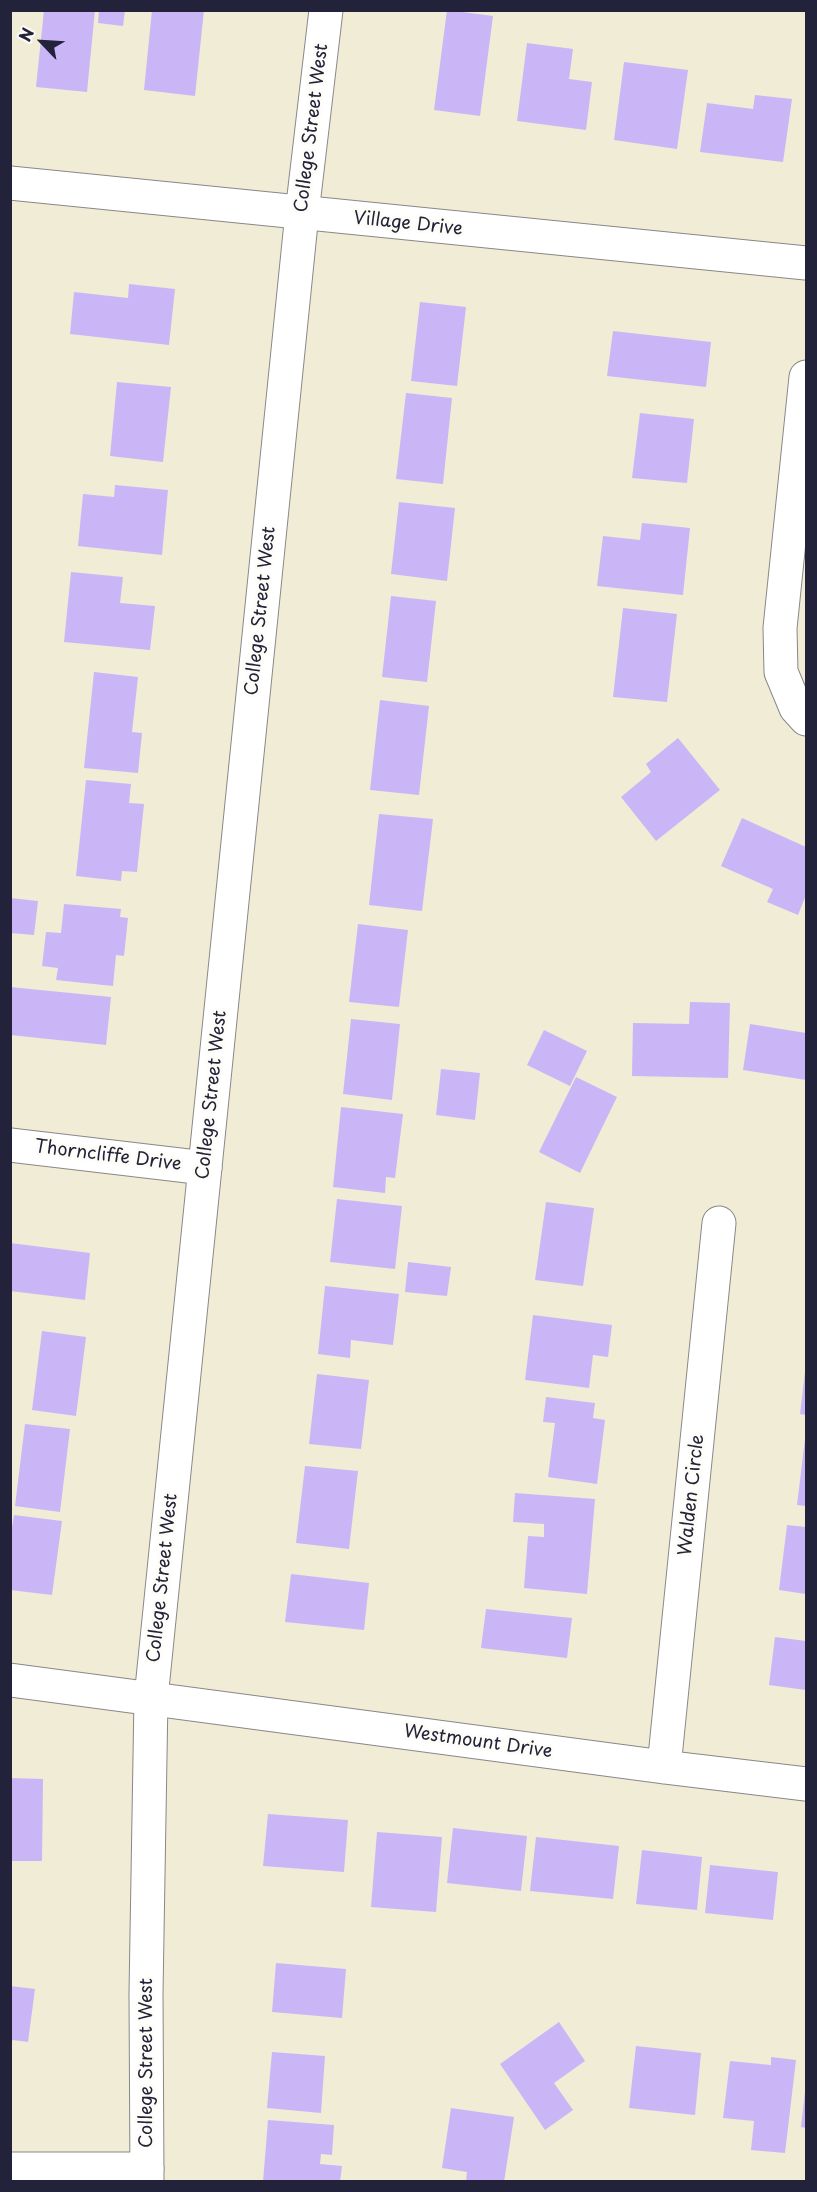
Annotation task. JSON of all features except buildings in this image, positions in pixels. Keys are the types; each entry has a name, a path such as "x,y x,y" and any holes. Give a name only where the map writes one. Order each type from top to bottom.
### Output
{"street":[{"name":"College Street West","path":"147,2175 146,1993 151,1698 302,213 326,10"},
{"name":"Village Drive","path":"10,183 807,263"},
{"path":"807,377 780,628 781,672 796,708 807,719"},
{"name":"Thorncliffe Drive","path":"10,1145 205,1168"},
{"name":"Walden Circle","path":"664,1767 719,1223"},
{"name":"Westmount Drive","path":"10,1680 807,1784"},
{"path":"10,2169 147,2175"}]}
